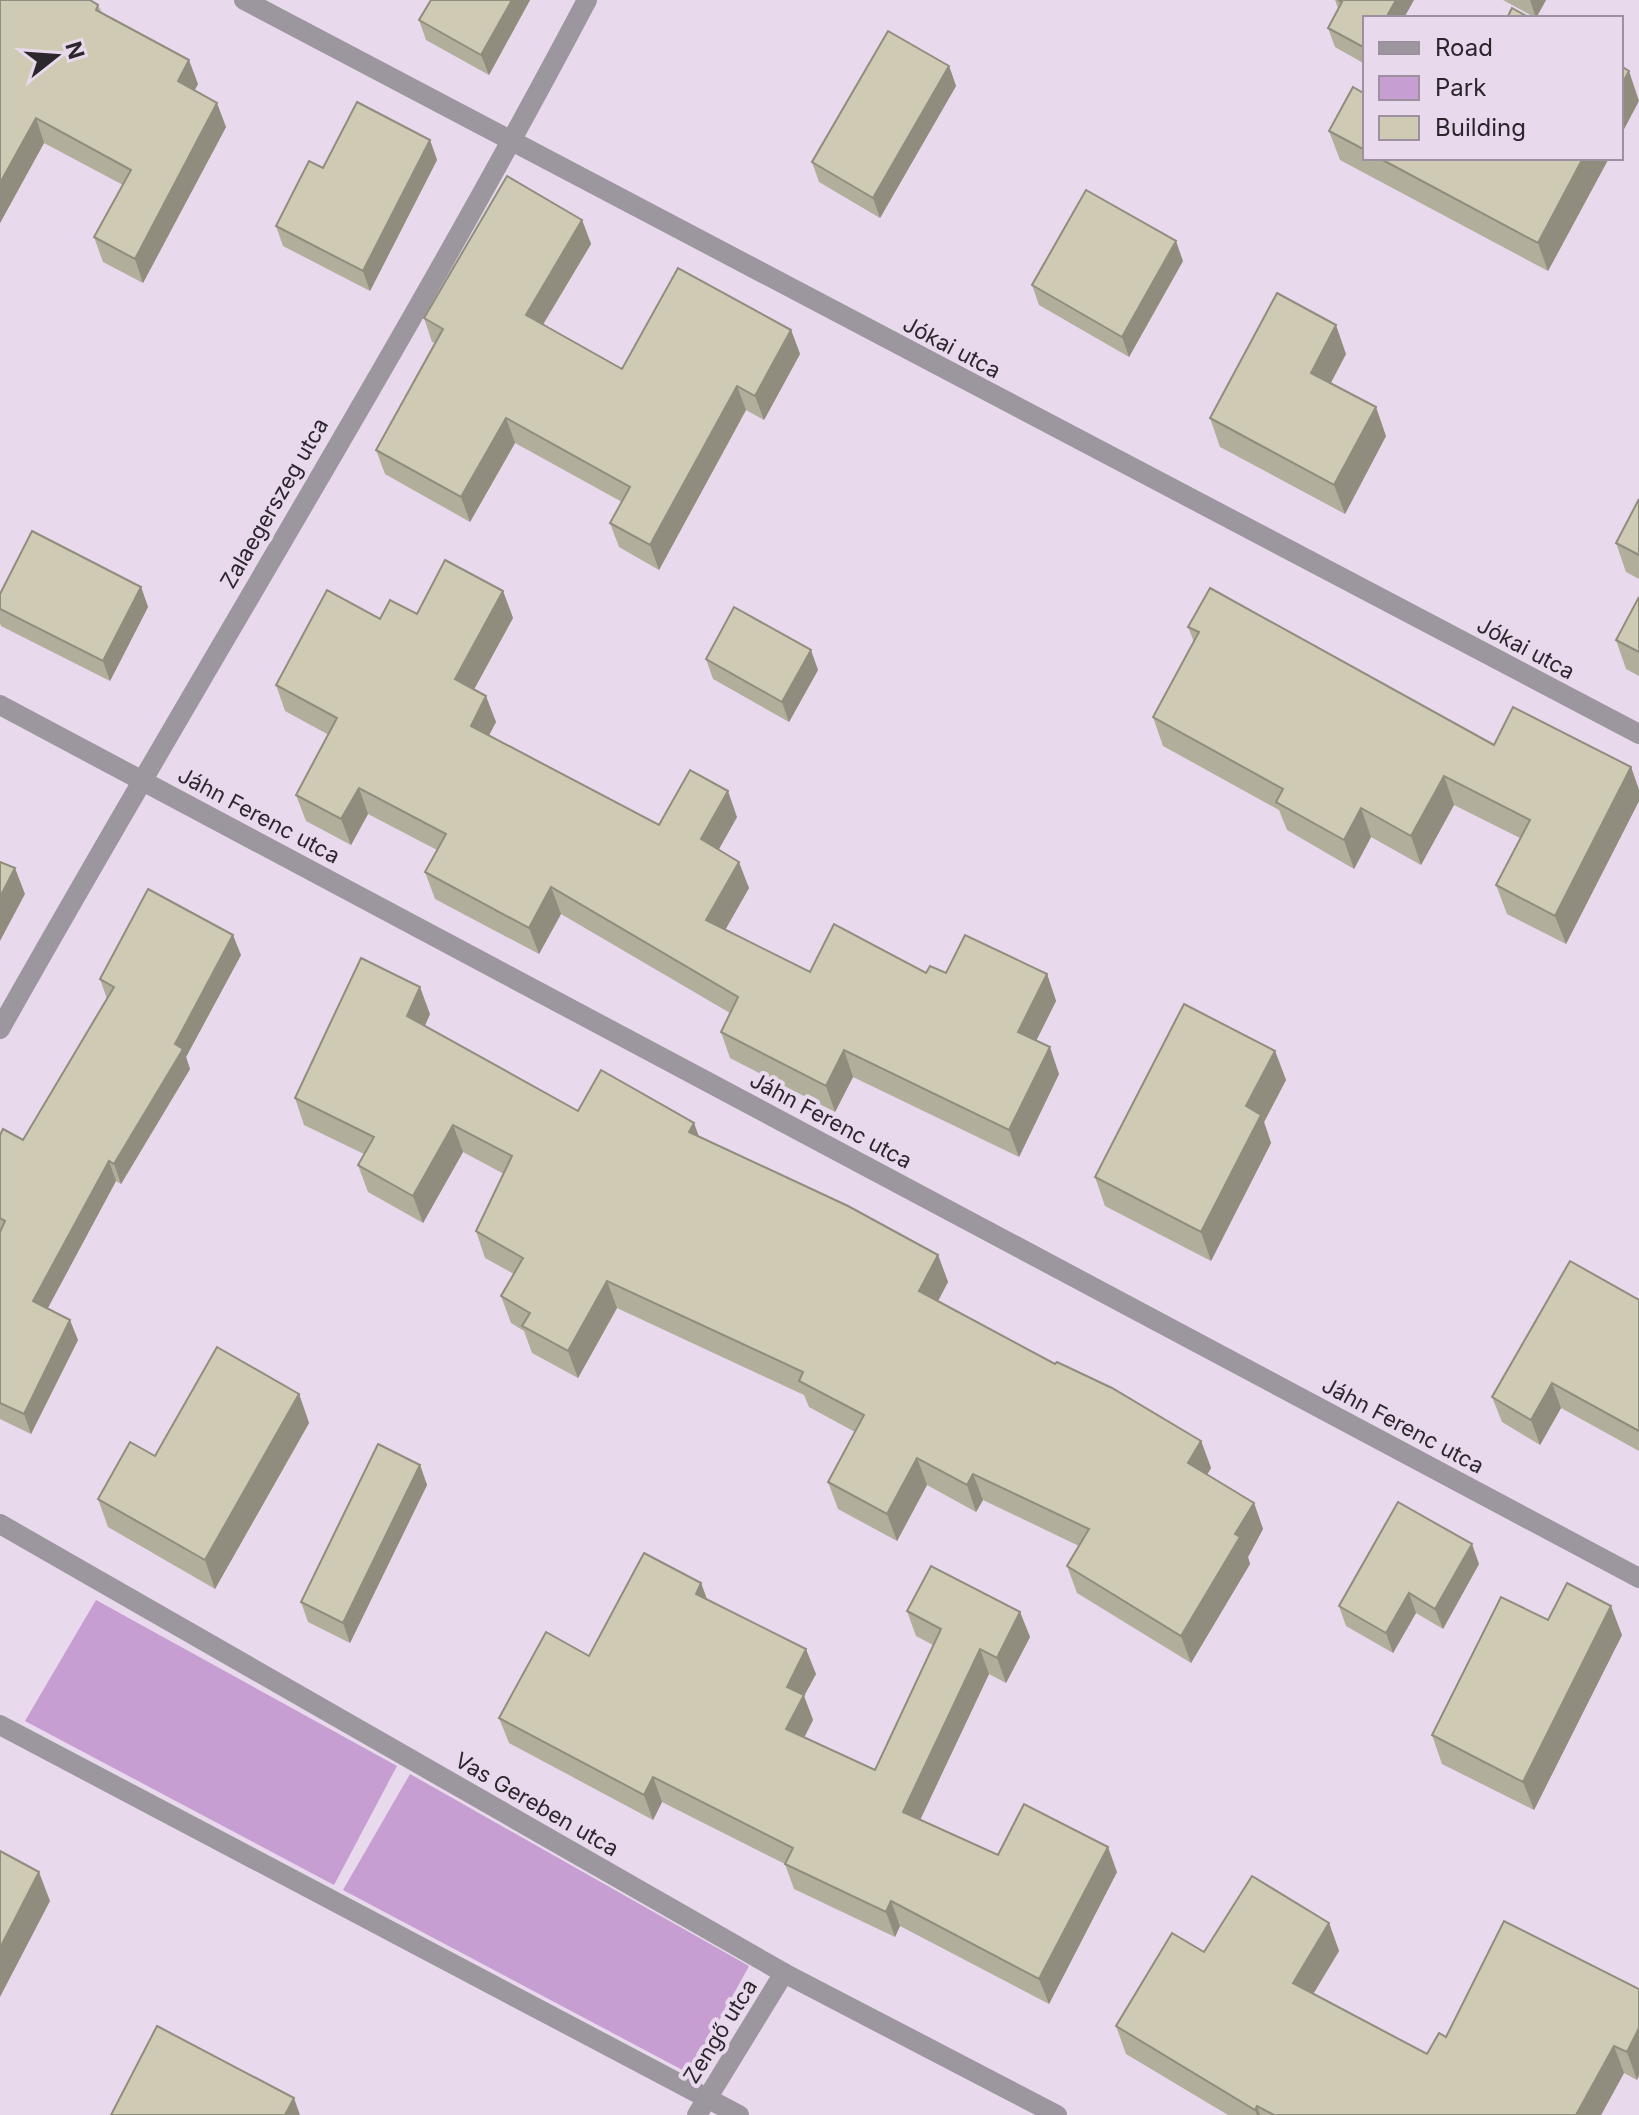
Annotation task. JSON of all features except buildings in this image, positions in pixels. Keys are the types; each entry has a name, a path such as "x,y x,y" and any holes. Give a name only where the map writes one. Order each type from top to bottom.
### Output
{"street":[{"name":"Jókai utca","path":"244,0 511,144 1639,734"},
{"name":"Zalaegerszeg utca","path":"0,1029 140,779 511,144 587,0"},
{"name":"Jáhn Ferenc utca","path":"0,705 1639,1578"},
{"name":"Vas Gereben utca","path":"0,1524 784,1973 1057,2115"},
{"path":"3,1733 702,2106 739,2115"},
{"name":"Zengő utca","path":"702,2106 784,1973"}],"green space":[{"path":"96,1600 397,1766 334,1885 25,1721"},
{"path":"410,1774 749,1966 690,2074 343,1890"}]}
